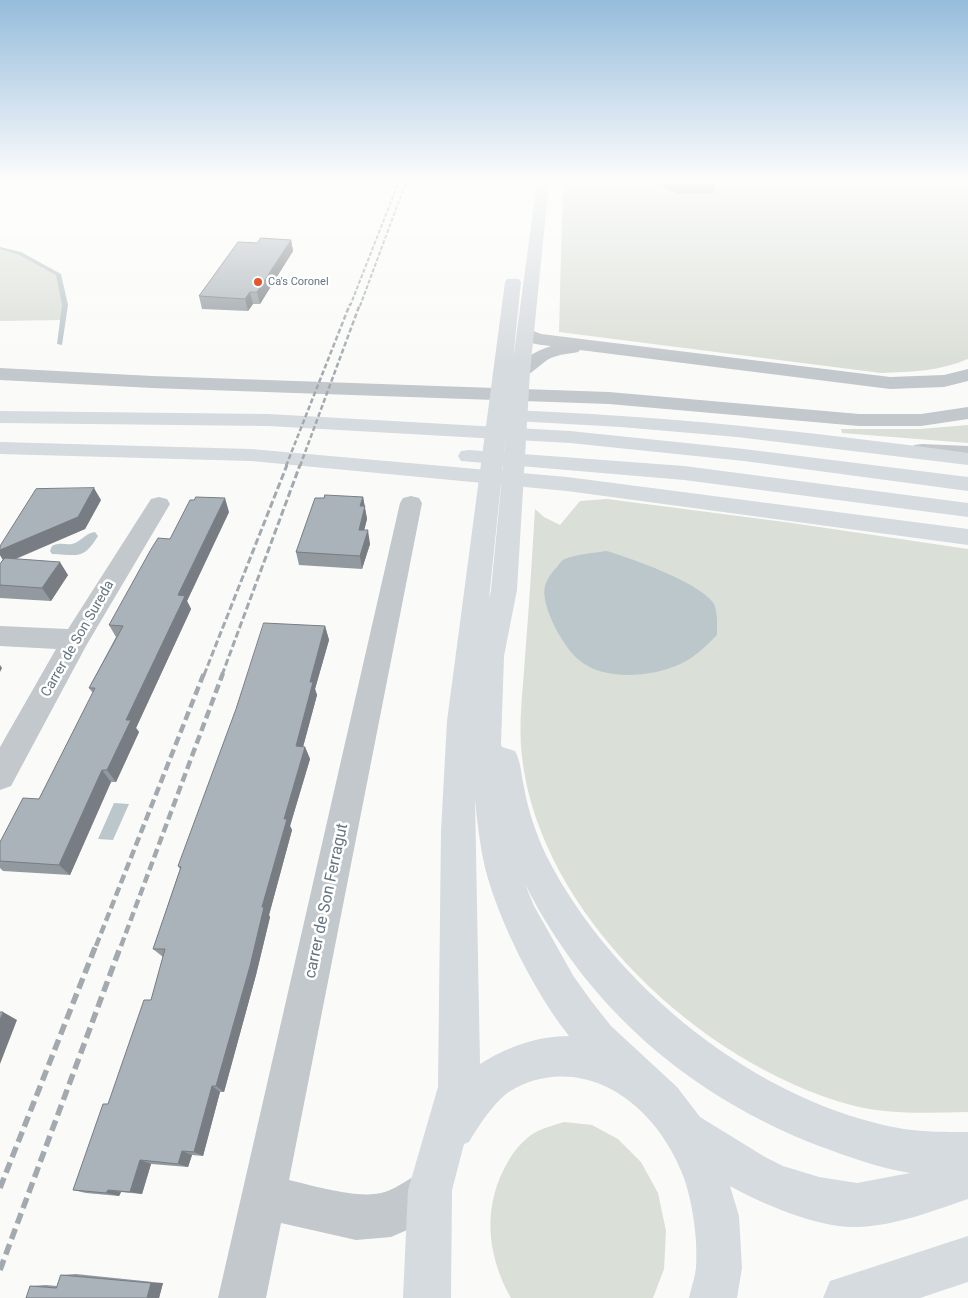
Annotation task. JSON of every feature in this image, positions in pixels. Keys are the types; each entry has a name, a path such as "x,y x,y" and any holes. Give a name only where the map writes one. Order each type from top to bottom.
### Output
{"main road":[{"path":"427,1298 427,1238 430,1190 459,1087 460,772 462,711 505,337 519,243"},
{"path":"536,243 521,372 504,590 503,742 510,798 530,859 563,918 582,944 621,991 664,1034 690,1055 756,1098 788,1114 860,1140 926,1153 968,1154"},
{"path":"0,411 64,407 570,427 702,427 968,459"},
{"path":"0,417 270,415"},
{"path":"570,427 744,454 968,484"},
{"path":"0,439 117,440 567,473 768,482 968,510"},
{"path":"0,448 254,449"},
{"path":"567,473 968,537"},
{"path":"504,590 490,656 486,744 492,806 502,867 521,919 560,991 597,1040 636,1080 662,1102 685,1133 705,1174 716,1216 719,1268 713,1298"},
{"path":"443,1146 464,1110 492,1079 526,1062 562,1056 600,1061 636,1080"},
{"path":"685,1133 719,1157 752,1175 792,1192 854,1205 880,1202 968,1178"},
{"path":"427,1238 440,1298"},
{"path":"847,1298 968,1259"}],"street":[{"path":"526,333 534,338 614,349 890,383 944,381 968,375"},
{"path":"521,372 539,357 556,350 578,348 614,349"},
{"path":"0,374 284,388 570,396 907,422 938,419 968,413"},
{"path":"841,418 916,412 968,400"},
{"path":"893,449 968,452"},
{"name":"Carrer de Son Sureda","path":"0,776 75,640 160,504"},
{"name":"carrer de Son Ferragut","path":"242,1298 411,504"},
{"path":"0,636 75,640"},
{"path":"263,1197 356,1217 391,1214 430,1190"}],"shaded area":[{"path":"561,243 968,243 968,359 947,366 915,371 881,373 559,332"},
{"path":"0,248 19,253 58,274 65,305 64,320 0,321"},
{"path":"968,425 968,443 842,433 841,429 920,429"},
{"path":"607,499 792,523 968,549 968,1112 894,1112 851,1105 795,1085 740,1056 687,1019 638,975 595,926 560,872 535,816 522,757 520,732 535,509 544,517 560,525 580,501"},
{"path":"95,532 98,536 84,553 68,555 52,554 50,551 52,546 72,544"},
{"path":"606,551 664,572 696,588 707,596 714,604 717,635 689,659 678,665 655,672 627,675 614,674 589,667 579,660 560,637 554,626 546,604 545,586 552,573 564,560 570,557"},
{"path":"114,803 129,804 113,840 98,839"},
{"path":"564,1122 592,1125 618,1139 641,1162 658,1193 666,1231 664,1269 653,1298 511,1298 496,1264 492,1247 490,1229 494,1194 509,1160 522,1143 538,1131"}],"building":[{"path":"238,243 289,243 257,292 250,292 245,299 199,296"},
{"path":"94,488 78,517 0,550 0,546 36,489"},
{"path":"325,495 363,497 360,506 365,506 359,530 368,530 360,556 296,552 315,498 324,498"},
{"path":"196,497 225,498 178,595 185,596 126,720 131,720 107,770 102,770 59,865 0,861 0,842 23,798 39,799 95,688 89,688 123,626 109,625 158,538 170,539 190,500 194,500"},
{"path":"5,558 60,562 42,588 0,585 0,564"},
{"path":"264,623 325,626 296,746 305,747 284,819 287,819 262,907 264,907 250,966 216,1086 212,1086 194,1152 182,1151 178,1164 140,1160 130,1192 108,1190 106,1193 73,1190 103,1104 108,1104 144,1000 151,1000 165,949 153,949 181,867 178,866 236,709"},
{"path":"61,1275 151,1283 147,1298 26,1298 30,1286 56,1288"}],"waterway":[{"path":"0,248 19,253 58,274 65,305 60,344"}],"railway":[{"path":"350,306 375,243"},
{"path":"360,306 384,243"},
{"path":"286,466 350,304"},
{"path":"300,466 360,304"},
{"path":"204,675 287,465"},
{"path":"222,675 300,465"},
{"path":"96,946 204,673"},
{"path":"121,946 223,673"},
{"path":"0,1188 96,945"},
{"path":"0,1270 121,945"}],"place":[{"name":"Ca's Coronel","path":"258,282"}]}
